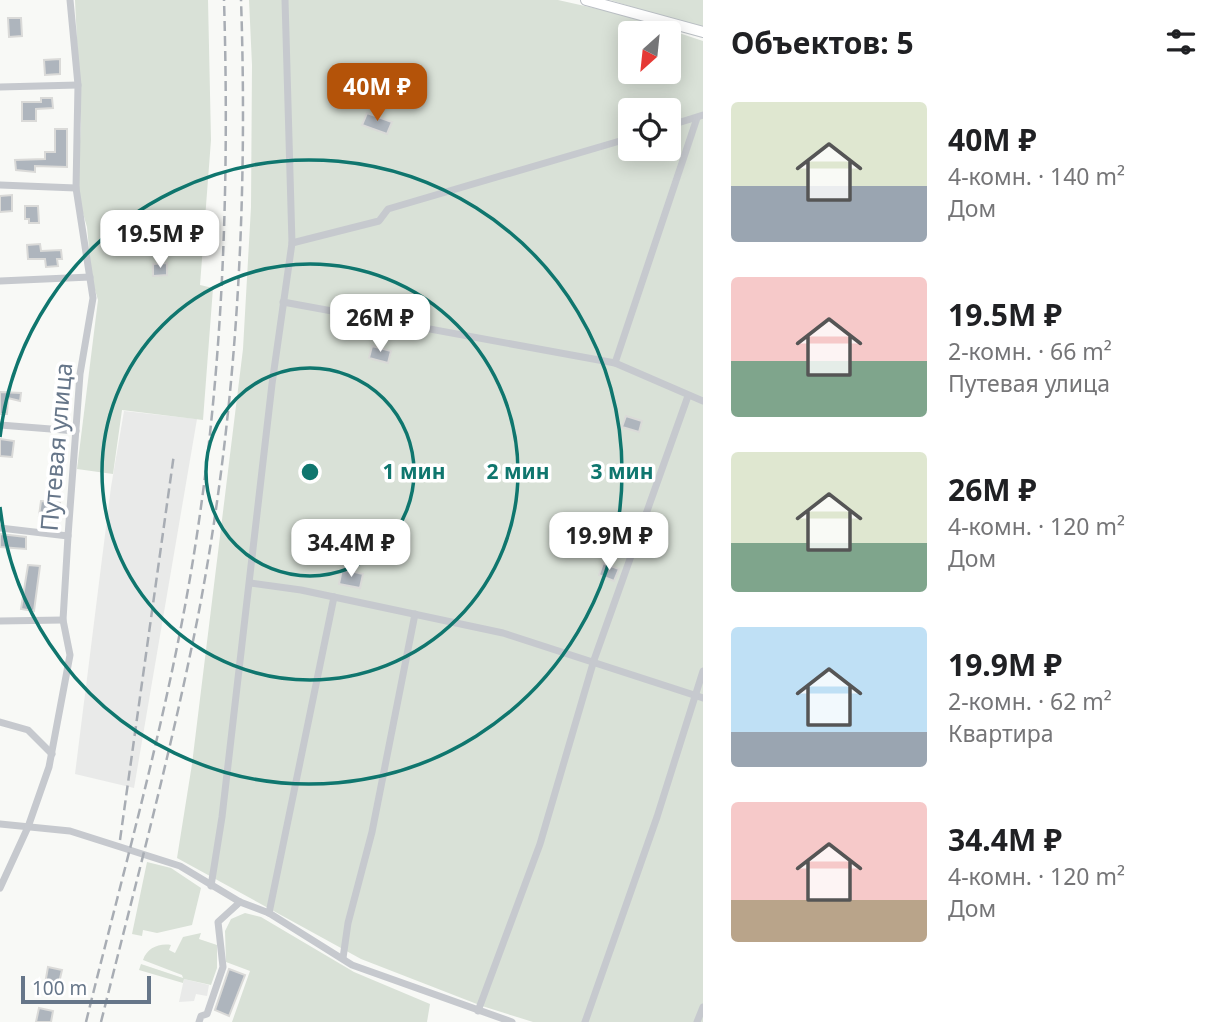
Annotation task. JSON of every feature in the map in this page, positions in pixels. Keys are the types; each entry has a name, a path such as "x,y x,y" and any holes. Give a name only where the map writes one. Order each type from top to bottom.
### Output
{"street":[{"name":"Путевая улица","path":"0,888 28,827 52,754 70,655 63,620 68,536 80,374 93,298 76,188 78,85 70,0"},
{"path":"211,887 292,243 285,0"},
{"path":"586,0 703,33"},
{"path":"0,87 78,85"},
{"path":"681,122 700,117"},
{"path":"615,363 700,117"},
{"path":"292,243 379,221 388,209 618,142"},
{"path":"0,185 76,188"},
{"path":"0,281 90,277"},
{"path":"284,302 615,363 703,401"},
{"path":"478,1011 540,844 594,660 688,396"},
{"path":"0,425 76,431"},
{"path":"0,528 68,536"},
{"path":"250,583 334,597 503,633 594,660 699,697"},
{"path":"269,913 334,597"},
{"path":"343,958 348,923 372,832 415,614"},
{"path":"0,621 63,620"},
{"path":"585,1022 699,697 703,671"},
{"path":"0,722 27,730 52,754"},
{"path":"0,824 70,831 180,866 211,887 269,913 352,965 512,1022"},
{"path":"199,1022 201,1016 206,1014 223,967 218,922 240,902"},
{"path":"697,1022 703,1007"},
{"path":"206,1014 212,1022"}],"shaded area":[{"path":"75,0 208,0 211,140 200,285 213,288 203,420 122,410 113,474 77,469 98,300 92,280 87,227 77,193 81,124"},
{"path":"249,0 558,0 625,15 643,21 618,21 618,84 681,84 681,34 703,41 703,1022 533,1022 482,1006 361,959 177,858 192,764 243,349 251,207 252,65"},
{"path":"610,0 703,0 703,29"},
{"path":"124,411 197,419 134,788 75,774 111,487"},
{"path":"147,862 171,868 201,888 192,925 157,933 143,930 142,936 132,934"},
{"path":"245,913 261,917 354,972 430,1004 427,1022 232,1022 250,971 226,962 225,931 231,919"},
{"path":"201,933 199,939 217,945 217,968 211,985 184,979 183,983 139,970 141,964 183,978 182,975 143,960 150,949 162,945 171,945 169,950 175,953 183,937"},
{"path":"184,979 209,985 207,996 196,994 194,1001 179,1002"}],"building":[{"path":"8,18 21,18 22,36 9,37"},
{"path":"60,59 60,74 45,75 44,60"},
{"path":"41,98 52,98 53,108 36,109 36,121 22,121 22,102 41,102"},
{"path":"367,113 392,122 387,134 362,125"},
{"path":"55,129 67,129 67,167 35,166 35,172 16,170 15,160 45,159 45,152 55,152"},
{"path":"12,195 12,211 0,212 0,196"},
{"path":"25,206 38,206 39,223 29,223 29,219 25,219"},
{"path":"40,244 41,251 61,250 62,259 57,259 58,266 46,267 45,259 28,259 27,245"},
{"path":"167,263 167,275 153,276 153,264"},
{"path":"372,346 391,351 388,363 369,358"},
{"path":"0,392 21,393 20,401 8,398 7,414 0,414"},
{"path":"626,416 642,421 639,432 622,427"},
{"path":"0,439 14,441 12,457 0,456"},
{"path":"41,501 60,503 58,519 39,516"},
{"path":"0,534 26,537 26,549 0,547"},
{"path":"603,563 619,569 614,581 599,575"},
{"path":"28,565 40,566 34,611 21,609"},
{"path":"342,569 363,574 360,588 339,584"},
{"path":"48,967 62,970 58,987 45,984"},
{"path":"229,969 245,975 229,1016 215,1010"},
{"path":"39,1008 53,1011 51,1022 36,1022"}],"railway":[{"path":"86,1022 163,711 198,531 208,455 221,304 226,152 224,0"},
{"path":"101,1022 177,714 199,611 223,460 241,230 241,0"},
{"path":"120,840 174,454"}]}
